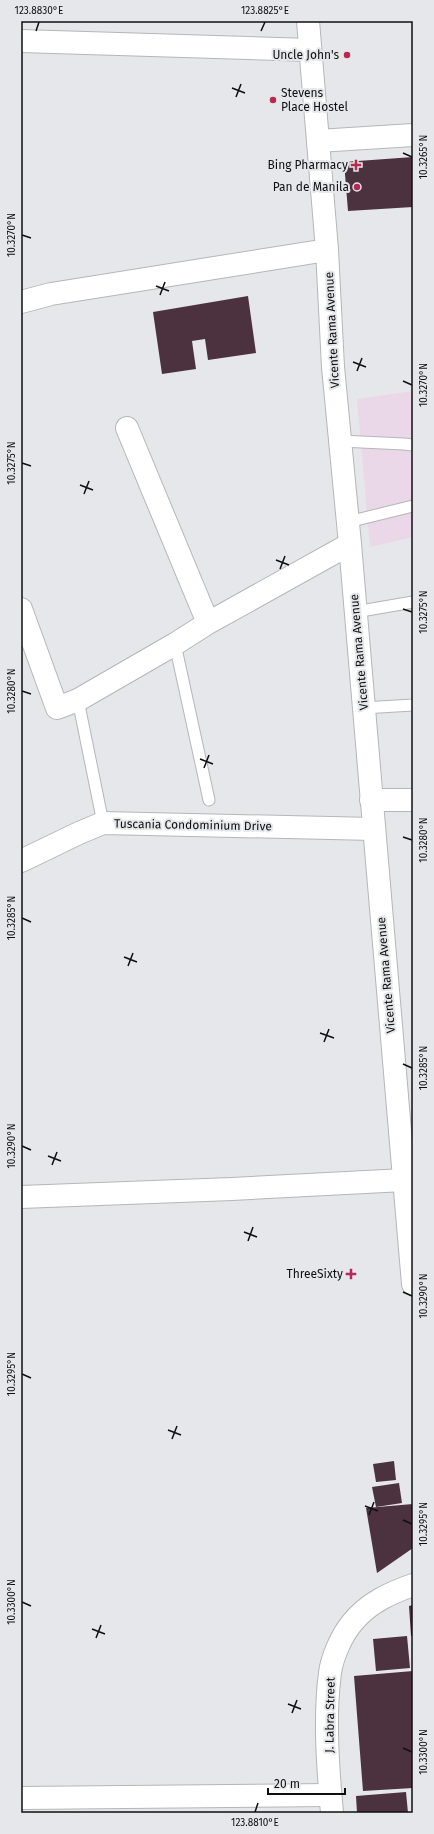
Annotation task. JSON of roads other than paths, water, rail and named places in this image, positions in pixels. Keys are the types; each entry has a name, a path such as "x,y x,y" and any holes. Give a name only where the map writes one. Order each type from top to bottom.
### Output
{"street":[{"name":"Vicente Rama Avenue","path":"308,21 327,250 333,367 350,544 413,1284"},
{"path":"21,41 310,50"},
{"path":"318,140 413,135"},
{"path":"21,302 51,294 327,250"},
{"path":"127,428 208,623"},
{"path":"21,609 58,708 78,700 175,644 208,623 350,544"},
{"path":"371,800 413,800"},
{"name":"Tuscania Condominium Drive","path":"21,861 103,823 374,829"},
{"path":"21,1196 232,1189 404,1180"},
{"name":"J. Labra Street","path":"331,1804 328,1694 330,1671 339,1645 351,1623 371,1604 392,1592 413,1584"},
{"path":"21,1798 331,1804"}],"lane":[{"path":"340,441 404,444 413,446"},
{"path":"348,522 413,506"},
{"path":"355,612 413,602"},
{"path":"175,644 209,800"},
{"path":"78,700 103,823"},
{"path":"364,708 413,705"}],"place":[{"name":"Uncle John's","path":"347,55"},
{"name":"Stevens Place Hostel","path":"273,100"},
{"name":"Bing Pharmacy","path":"356,165"},
{"name":"Pan de Manila","path":"357,187"},
{"name":"ThreeSixty","path":"351,1274"}]}
